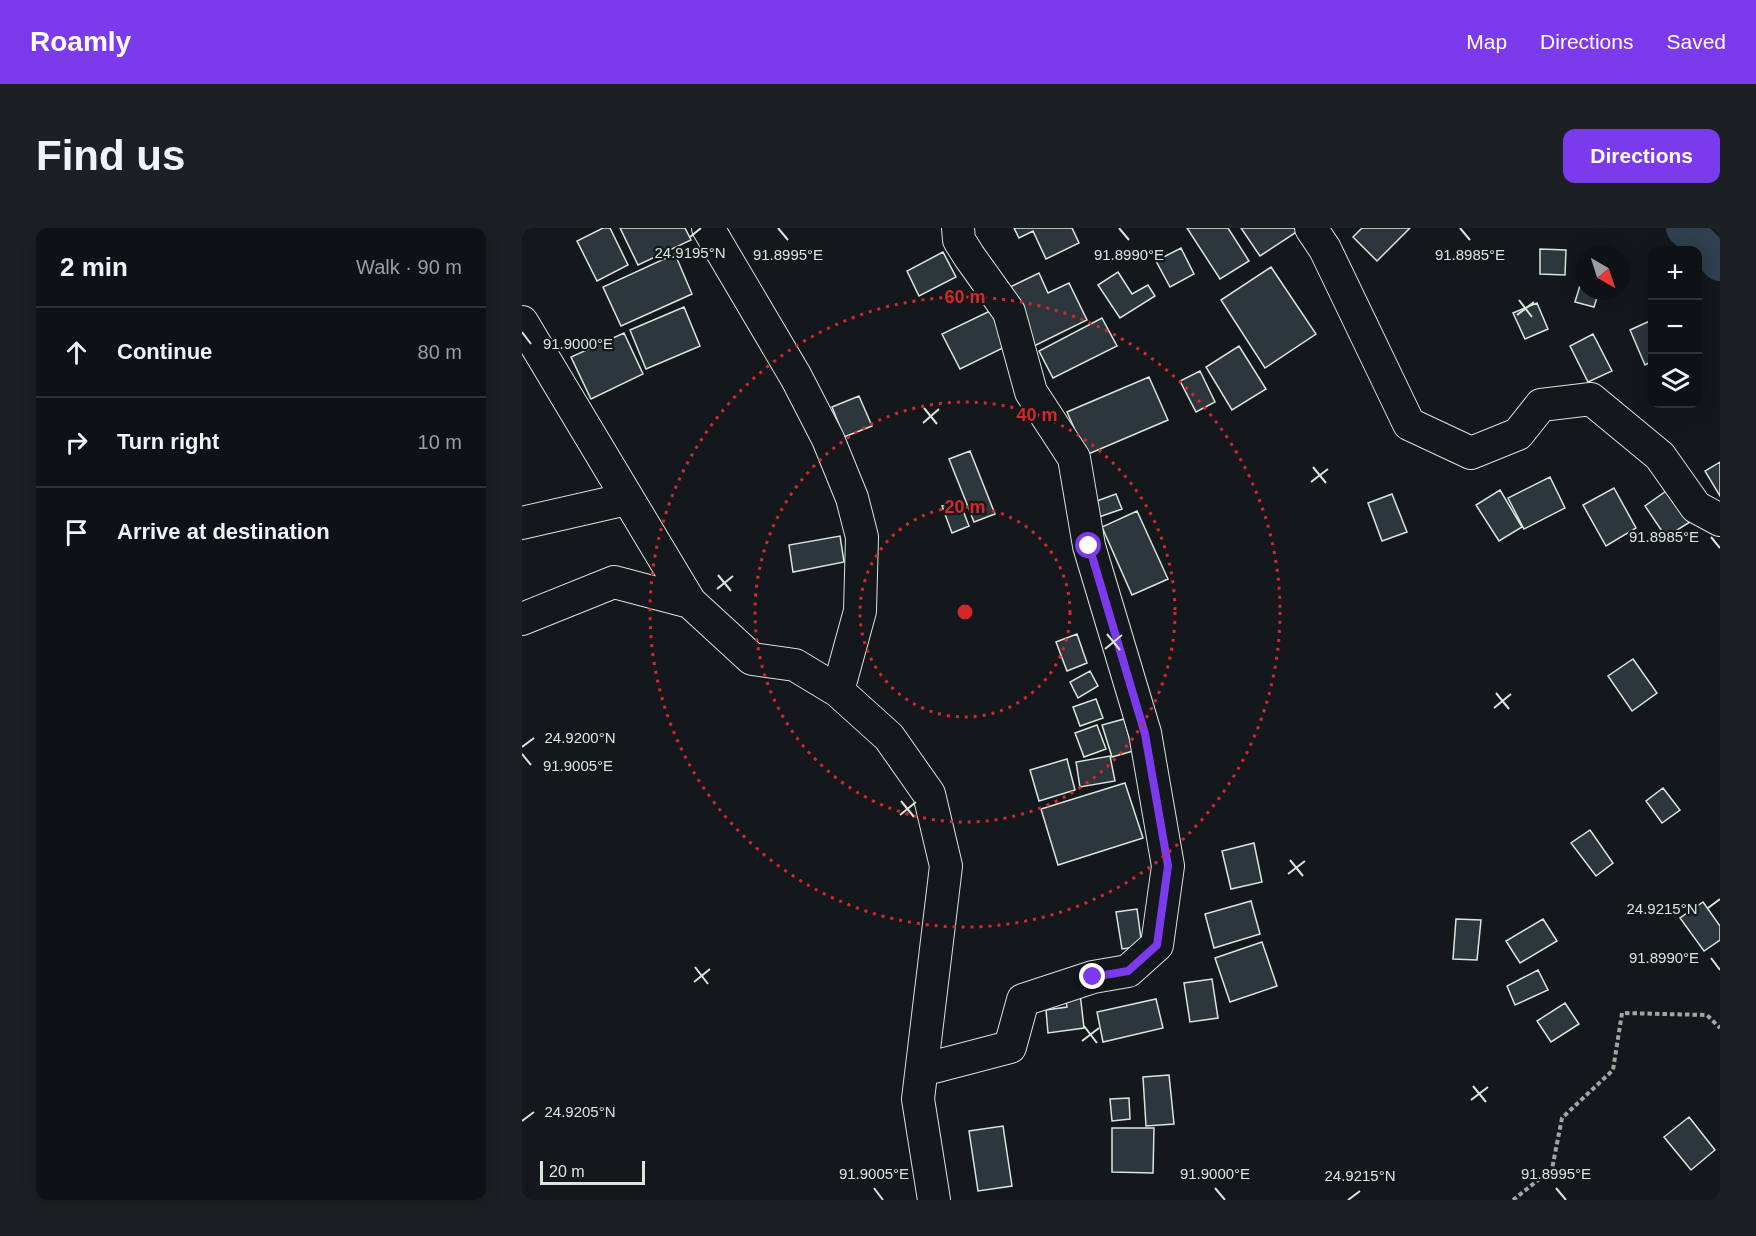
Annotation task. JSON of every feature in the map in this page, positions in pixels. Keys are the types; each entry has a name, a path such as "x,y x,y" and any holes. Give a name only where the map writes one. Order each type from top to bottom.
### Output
{"street":[{"path":"708,228 796,377 828,439 852,498 862,537 860,611 838,691"},
{"path":"922,1070 1010,1047 1023,1000 1093,977 1128,971 1157,945 1168,866 1145,734 1089,546 1074,458 1031,392 1009,312 959,240 958,228"},
{"path":"1311,228 1325,249 1409,424 1471,453 1518,434 1541,405 1591,399 1660,456 1696,507 1720,520"},
{"path":"522,322 690,602 752,659 795,665 838,691 889,737 929,794 946,866 918,1099 934,1200"},
{"path":"522,523 627,499"},
{"path":"522,619 614,582 690,602"}],"path":[{"path":"1514,1200 1552,1168 1562,1118 1613,1070 1622,1013 1707,1015 1720,1028"}],"building":[{"path":"603,228 610,228 628,265 597,281 577,241"},
{"path":"620,228 685,228 691,240 638,265"},
{"path":"1014,228 1072,228 1079,243 1046,259 1033,231 1019,238"},
{"path":"1187,228 1228,228 1249,261 1220,279"},
{"path":"1241,228 1296,228 1298,231 1260,256"},
{"path":"1362,228 1410,228 1377,261 1353,237"},
{"path":"1181,248 1194,274 1170,287 1156,261"},
{"path":"1540,249 1566,250 1565,275 1540,274"},
{"path":"943,252 956,277 919,296 907,271"},
{"path":"675,254 692,294 621,326 603,287"},
{"path":"1271,267 1316,334 1265,368 1221,300"},
{"path":"1118,272 1132,294 1148,285 1155,296 1120,318 1098,285"},
{"path":"1039,273 1048,293 1069,283 1087,320 1032,347 1004,290"},
{"path":"1576,299 1596,300 1594,307 1575,302"},
{"path":"1537,303 1548,329 1525,339 1513,313"},
{"path":"684,307 700,346 646,369 630,330"},
{"path":"992,310 1009,345 960,369 942,334"},
{"path":"1102,318 1117,346 1053,378 1039,351"},
{"path":"1648,322 1648,363 1645,365 1630,330"},
{"path":"624,333 643,374 591,399 571,357"},
{"path":"1593,334 1612,371 1588,382 1570,346"},
{"path":"1239,346 1266,389 1232,410 1206,367"},
{"path":"1200,371 1215,402 1196,412 1180,381"},
{"path":"1149,377 1168,420 1086,455 1067,412"},
{"path":"859,396 872,426 844,437 832,407"},
{"path":"970,451 995,514 974,522 949,459"},
{"path":"1720,462 1720,496 1705,471"},
{"path":"1550,477 1565,508 1524,529 1508,498"},
{"path":"1614,488 1636,528 1606,546 1583,505"},
{"path":"1669,489 1690,522 1666,537 1645,506"},
{"path":"1500,490 1522,527 1499,541 1476,505"},
{"path":"1116,494 1122,509 1099,517 1094,502"},
{"path":"1392,494 1407,532 1382,541 1368,503"},
{"path":"959,500 969,526 952,533 942,506"},
{"path":"1137,511 1168,579 1132,595 1102,527"},
{"path":"840,536 844,562 793,572 789,545"},
{"path":"1077,634 1087,663 1067,671 1056,642"},
{"path":"1633,659 1657,693 1632,711 1608,676"},
{"path":"1090,671 1098,686 1078,698 1070,682"},
{"path":"1096,699 1103,718 1080,726 1073,707"},
{"path":"1124,719 1133,751 1112,757 1102,725"},
{"path":"1097,725 1106,749 1084,757 1075,733"},
{"path":"1110,756 1115,781 1080,787 1076,762"},
{"path":"1067,759 1075,790 1039,801 1030,770"},
{"path":"1125,783 1143,838 1058,865 1041,809"},
{"path":"1663,788 1680,810 1662,823 1646,801"},
{"path":"1590,830 1613,863 1596,876 1571,843"},
{"path":"1254,843 1262,882 1231,889 1222,851"},
{"path":"1251,901 1260,934 1214,948 1205,914"},
{"path":"1703,902 1720,926 1720,940 1704,951 1680,918"},
{"path":"1137,909 1142,946 1122,949 1116,912"},
{"path":"1456,919 1481,920 1477,960 1453,959"},
{"path":"1543,919 1557,941 1520,963 1506,941"},
{"path":"1262,942 1277,986 1230,1002 1215,958"},
{"path":"1538,970 1548,990 1515,1005 1507,986"},
{"path":"1212,979 1218,1018 1190,1022 1184,983"},
{"path":"1080,993 1084,1028 1048,1033 1046,1010 1067,1007 1065,995"},
{"path":"1156,999 1163,1028 1103,1042 1097,1012"},
{"path":"1565,1003 1579,1024 1551,1042 1537,1021"},
{"path":"1169,1075 1174,1124 1146,1126 1143,1077"},
{"path":"1129,1098 1130,1119 1112,1121 1110,1099"},
{"path":"1689,1117 1715,1150 1691,1170 1664,1137"},
{"path":"1003,1126 1012,1186 978,1191 969,1131"},
{"path":"1112,1128 1154,1128 1153,1173 1112,1172"}],"waterway":[{"path":"1684,228 1720,263"}],"route":[{"path":"1089,546 1145,734 1168,866 1157,945 1128,971 1093,977"}]}
